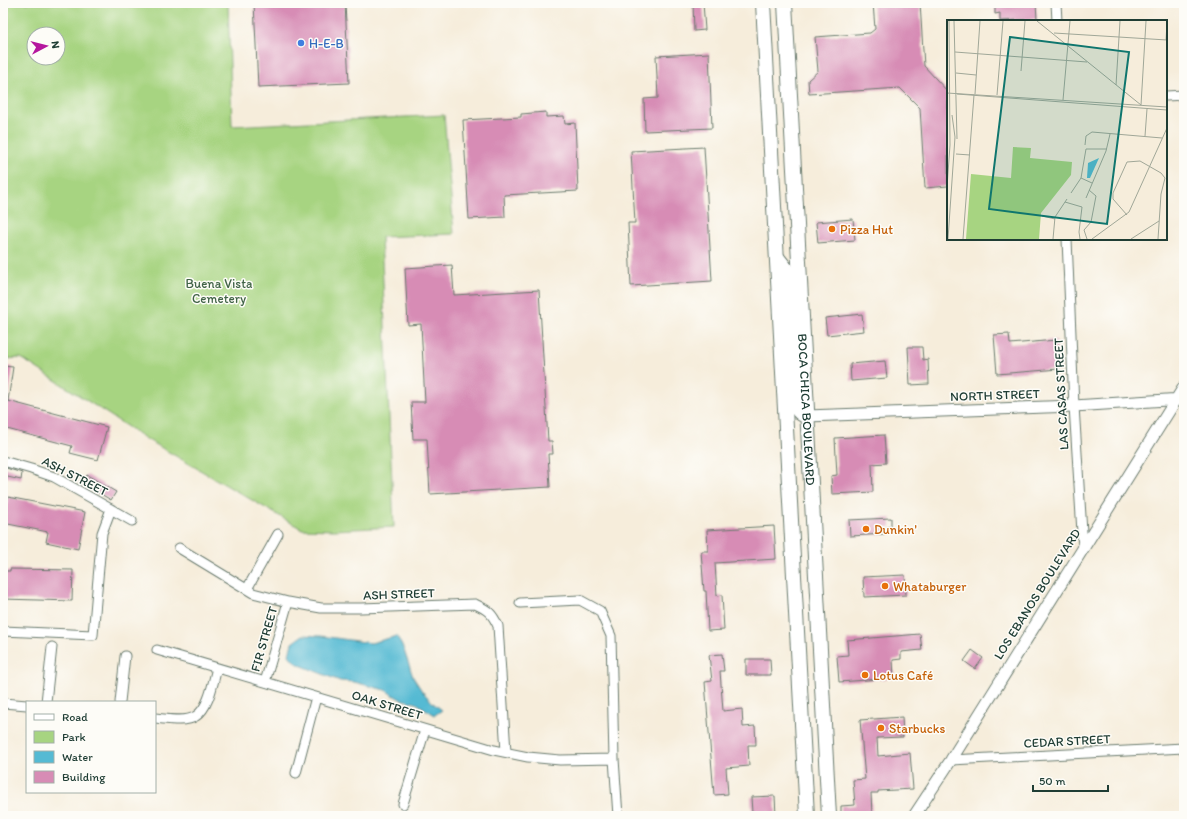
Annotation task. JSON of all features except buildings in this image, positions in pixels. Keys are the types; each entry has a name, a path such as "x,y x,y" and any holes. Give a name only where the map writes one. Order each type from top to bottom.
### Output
{"main road":[{"name":"BOCA CHICA BOULEVARD","path":"763,3 807,816"},
{"name":"BOCA CHICA BOULEVARD","path":"785,3 829,816"},
{"path":"777,257 788,271 794,401 801,414 807,416"},
{"path":"786,429 792,429 797,432 799,438 807,582 817,591"}],"street":[{"path":"1056,3 1057,20"},
{"path":"1167,96 1184,95"},
{"name":"LAS CASAS STREET","path":"1066,240 1082,548"},
{"name":"LOS EBANOS BOULEVARD","path":"914,816 951,760 1082,548 1180,399 1184,387"},
{"name":"NORTH STREET","path":"807,416 1074,406 1180,399"},
{"name":"ASH STREET","path":"3,461 31,469 54,478 132,521"},
{"path":"3,631 93,635 102,533 111,510"},
{"path":"247,589 278,534"},
{"name":"ASH STREET","path":"179,548 253,592 288,602 321,608 475,604 488,610 494,617 498,626 506,752"},
{"path":"520,602 580,600 600,611 611,636 614,759 618,816"},
{"name":"FIR STREET","path":"265,682 288,602"},
{"path":"46,701 52,647"},
{"name":"OAK STREET","path":"157,650 425,730 506,752 528,757 560,760 614,759"},
{"path":"120,701 126,656"},
{"path":"156,718 183,720 195,717 206,704 217,668"},
{"path":"296,773 316,697"},
{"path":"3,703 26,705"},
{"path":"403,804 425,730"},
{"name":"CEDAR STREET","path":"951,760 1184,748"}],"green space":[{"name":"Buena Vista Cemetery","path":"3,3 228,3 232,126 444,115 454,234 381,237 394,527 334,530 302,529 148,440 21,358 3,359"}],"water":[{"path":"303,635 371,643 397,636 404,650 413,677 422,691 442,710 435,715 416,703 400,699 385,690 354,682 340,681 300,665 289,655 292,643"}],"place":[{"name":"H-E-B","path":"301,43"},
{"name":"Pizza Hut","path":"832,229"},
{"name":"Dunkin'","path":"866,529"},
{"name":"Whataburger","path":"885,586"},
{"name":"Lotus Café","path":"865,675"},
{"name":"Starbucks","path":"881,728"}]}
